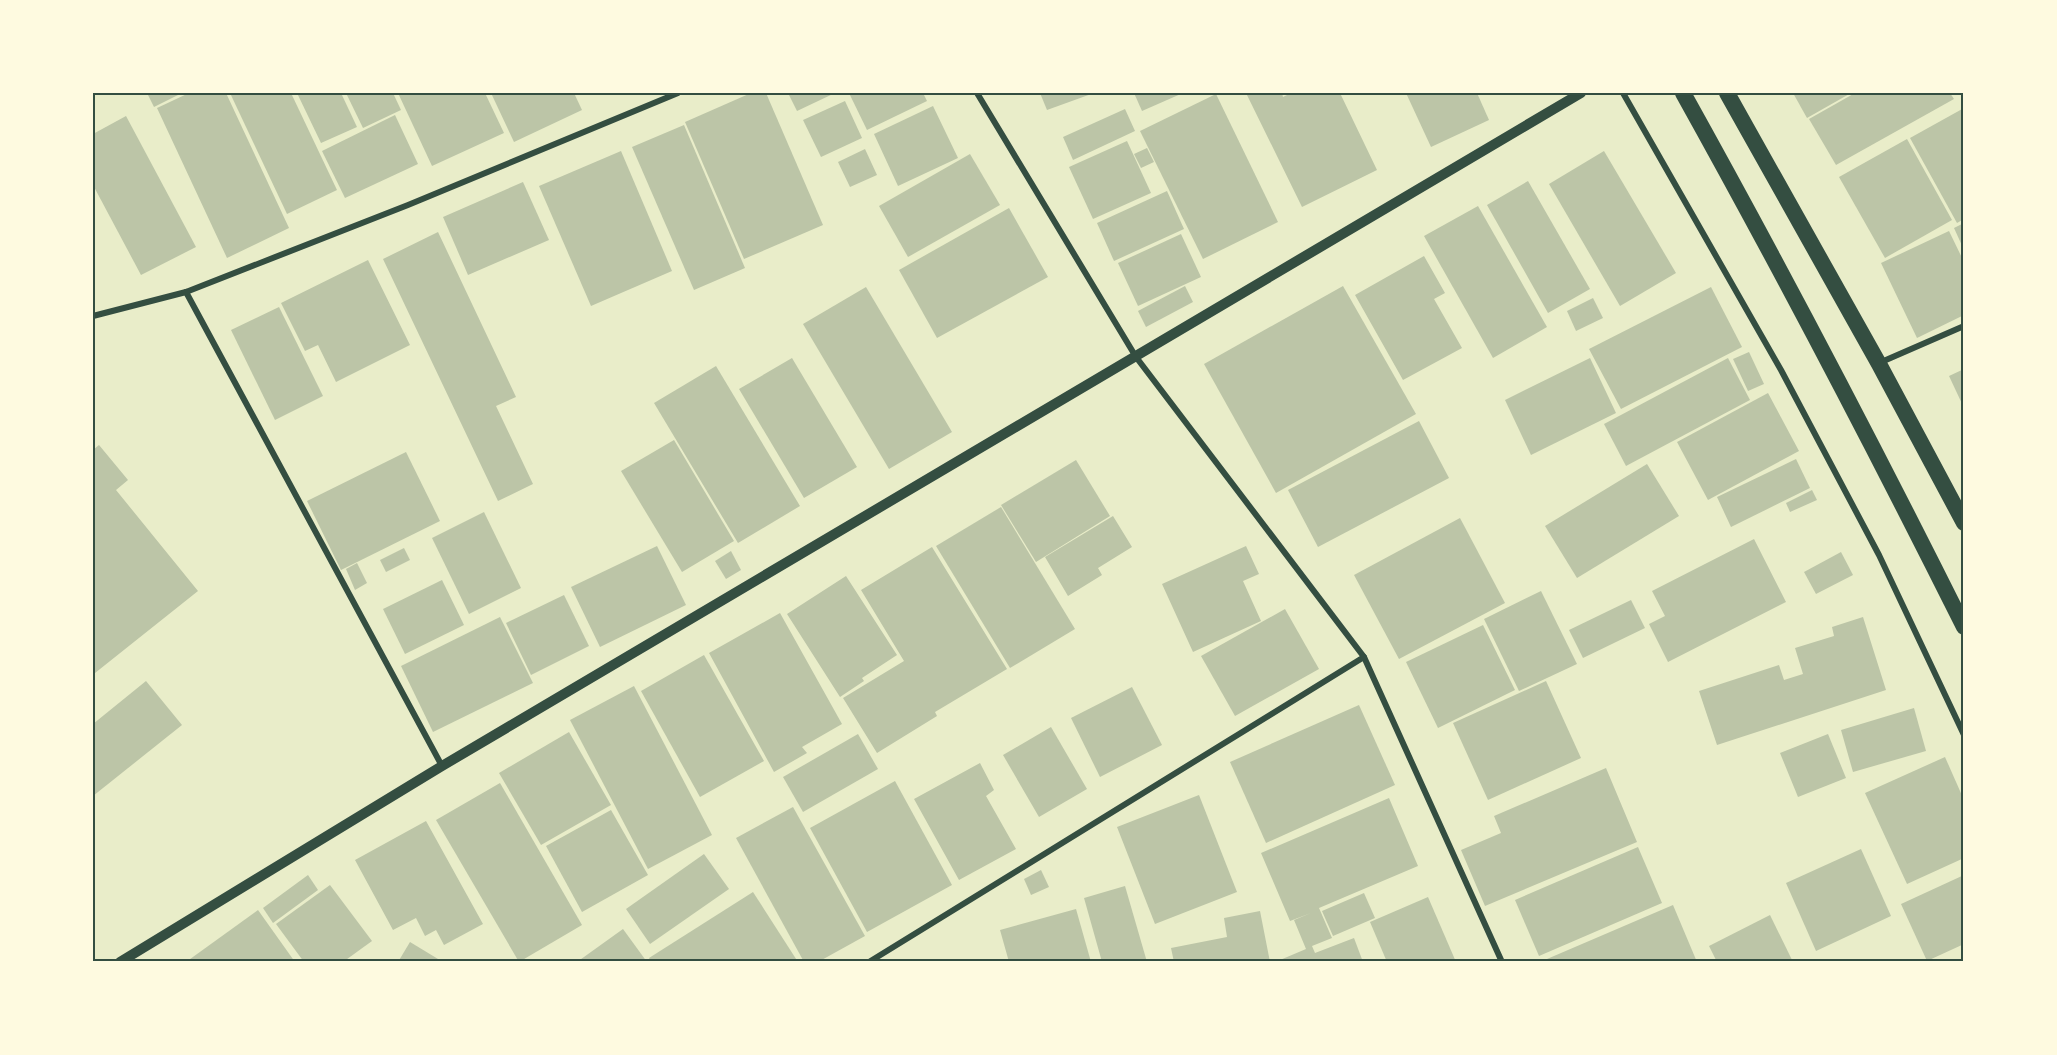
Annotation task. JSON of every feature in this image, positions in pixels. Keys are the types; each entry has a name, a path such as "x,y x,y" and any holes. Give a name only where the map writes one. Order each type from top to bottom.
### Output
{"highway":[{"path":"1683,93 1861,421 1964,627"},
{"path":"1727,93 1879,364 1964,523"}],"street":[{"path":"93,316 186,292 408,205 678,93"},
{"path":"977,93 1136,357 1364,657 1502,962"},
{"path":"120,962 442,766 1581,93"},
{"path":"1623,93 1803,411 1879,555 1964,735"},
{"path":"186,292 442,766"},
{"path":"1879,364 1964,326"},
{"path":"869,962 1364,657"}],"building":[{"path":"147,93 182,93 154,107"},
{"path":"189,93 226,93 289,228 227,258 157,108"},
{"path":"230,93 291,93 337,190 287,214"},
{"path":"297,93 341,93 357,127 321,143"},
{"path":"346,93 393,93 401,110 363,128"},
{"path":"398,93 485,93 504,133 432,166"},
{"path":"491,93 574,93 582,110 514,142"},
{"path":"751,93 766,93 823,225 744,259 685,122"},
{"path":"788,93 835,93 797,111"},
{"path":"849,93 923,93 927,101 867,130"},
{"path":"1040,93 1094,93 1047,110"},
{"path":"1134,93 1183,93 1142,111"},
{"path":"1246,93 1282,93 1283,97 1291,93 1340,93 1377,170 1302,207"},
{"path":"1406,93 1477,93 1489,120 1431,147"},
{"path":"1793,93 1851,93 1807,118"},
{"path":"1855,93 1950,93 1954,99 1836,165 1809,119"},
{"path":"1216,94 1278,222 1203,259 1140,131"},
{"path":"845,101 862,138 821,157 803,120"},
{"path":"933,106 958,158 898,186 874,134"},
{"path":"1964,108 1964,219 1957,223 1910,138"},
{"path":"1125,109 1135,131 1073,160 1063,137"},
{"path":"395,115 418,164 345,198 322,151"},
{"path":"126,116 196,247 141,275 93,185 93,134"},
{"path":"684,125 745,268 694,290 632,147"},
{"path":"1907,139 1952,220 1885,258 1839,177"},
{"path":"1127,141 1151,193 1093,219 1069,167"},
{"path":"1147,148 1154,162 1141,168 1134,154"},
{"path":"865,149 877,175 850,187 838,162"},
{"path":"621,151 672,271 591,306 539,186"},
{"path":"1604,151 1676,273 1620,306 1549,184"},
{"path":"970,154 1000,205 908,257 879,206"},
{"path":"1528,181 1590,289 1548,313 1487,205"},
{"path":"523,182 549,240 468,275 443,217"},
{"path":"1167,191 1184,229 1114,261 1097,223"},
{"path":"1478,206 1547,327 1493,358 1424,236"},
{"path":"1009,208 1048,277 937,338 899,270"},
{"path":"1964,223 1964,250 1954,228"},
{"path":"1949,231 1964,262 1964,315 1917,338 1881,263"},
{"path":"438,232 516,397 496,406 533,484 498,501 383,259"},
{"path":"1181,234 1201,277 1138,306 1118,263"},
{"path":"1424,256 1445,293 1434,299 1462,348 1403,380 1355,295"},
{"path":"368,260 410,345 336,382 318,345 305,351 281,303"},
{"path":"1185,286 1193,302 1146,327 1138,311"},
{"path":"1343,286 1416,414 1276,493 1204,364"},
{"path":"866,287 952,432 889,469 803,324"},
{"path":"1711,287 1742,347 1621,409 1589,349"},
{"path":"1593,298 1603,318 1576,331 1567,311"},
{"path":"279,307 323,396 275,420 231,330"},
{"path":"1749,352 1764,384 1748,391 1733,359"},
{"path":"792,358 857,467 804,498 739,389"},
{"path":"1590,358 1616,413 1531,455 1505,400"},
{"path":"1728,358 1750,400 1626,466 1604,424"},
{"path":"716,366 800,506 738,543 654,403"},
{"path":"1964,369 1964,408 1949,376"},
{"path":"1768,393 1799,451 1708,500 1677,442"},
{"path":"1419,421 1449,478 1318,547 1288,490"},
{"path":"674,440 734,541 682,572 621,471"},
{"path":"99,445 128,480 116,490 198,591 95,673 93,670 93,450"},
{"path":"406,452 440,521 341,570 307,501"},
{"path":"1796,459 1810,488 1731,527 1717,497"},
{"path":"1076,460 1110,516 1036,562 1001,505"},
{"path":"1647,464 1679,516 1577,578 1545,526"},
{"path":"1812,490 1817,500 1790,512 1786,503"},
{"path":"1001,507 1075,629 1010,668 936,546"},
{"path":"484,512 521,588 469,614 432,538"},
{"path":"1113,516 1132,547 1098,568 1102,575 1068,596 1045,557"},
{"path":"1460,518 1505,603 1399,659 1354,575"},
{"path":"1754,539 1786,602 1668,662 1649,624 1665,616 1652,591"},
{"path":"657,546 686,605 600,647 571,587"},
{"path":"1246,546 1259,574 1243,581 1261,621 1193,652 1162,584"},
{"path":"932,547 1007,669 935,712 937,716 877,753 843,698 904,661 861,590"},
{"path":"404,548 410,560 386,572 380,560"},
{"path":"731,551 741,570 726,579 715,561"},
{"path":"1841,552 1853,575 1816,594 1804,572"},
{"path":"357,563 367,583 355,590 346,569"},
{"path":"846,576 897,655 862,678 864,681 840,697 787,614"},
{"path":"442,580 464,625 405,654 383,609"},
{"path":"1541,591 1577,664 1519,691 1484,619"},
{"path":"564,595 589,646 531,675 506,623"},
{"path":"1631,600 1645,628 1583,658 1569,630"},
{"path":"1285,609 1319,669 1235,716 1201,656"},
{"path":"780,613 842,724 802,747 807,753 774,772 709,653"},
{"path":"500,617 533,683 433,732 401,666"},
{"path":"1863,617 1886,690 1717,745 1699,691 1779,665 1784,680 1803,674 1795,648 1834,636 1832,627"},
{"path":"1483,625 1515,690 1438,728 1406,662"},
{"path":"704,655 764,761 700,797 641,691"},
{"path":"146,681 182,725 93,796 93,724"},
{"path":"1546,681 1581,758 1488,800 1453,723"},
{"path":"634,686 712,835 648,869 570,720"},
{"path":"1132,687 1162,745 1100,777 1071,718"},
{"path":"1359,705 1395,785 1266,843 1230,762"},
{"path":"1914,708 1926,751 1853,772 1841,730"},
{"path":"1051,727 1087,789 1039,817 1003,755"},
{"path":"569,732 611,805 541,845 499,773"},
{"path":"858,734 878,769 803,812 783,777"},
{"path":"1828,734 1846,778 1798,797 1780,753"},
{"path":"1945,757 1964,800 1964,858 1907,884 1865,793"},
{"path":"980,763 994,790 986,796 1016,849 959,880 914,799"},
{"path":"1606,768 1637,842 1485,906 1461,850 1501,833 1494,816"},
{"path":"895,781 952,885 867,932 810,828"},
{"path":"500,783 582,925 519,962 436,820"},
{"path":"1199,795 1237,892 1155,924 1117,827"},
{"path":"1389,798 1418,866 1319,908 1332,938 1312,946 1315,953 1354,938 1363,962 1281,962 1280,960 1306,949 1294,920 1311,913 1290,921 1261,853"},
{"path":"793,807 865,936 818,962 804,962 736,838"},
{"path":"611,810 648,875 582,912 546,846"},
{"path":"426,821 483,924 444,945 436,930 425,936 416,918 393,930 355,860"},
{"path":"1638,847 1662,903 1539,956 1515,900"},
{"path":"1861,849 1891,916 1816,951 1786,883"},
{"path":"704,854 729,889 650,944 626,909"},
{"path":"1041,870 1049,887 1031,895 1024,879"},
{"path":"308,875 318,890 273,923 263,908"},
{"path":"1964,875 1964,944 1927,961 1901,904"},
{"path":"330,885 372,941 343,962 304,962 276,924"},
{"path":"1125,886 1147,962 1102,962 1084,898"},
{"path":"753,892 798,962 651,962 649,958"},
{"path":"1364,893 1375,918 1333,936 1322,911"},
{"path":"1428,897 1456,962 1387,962 1370,922"},
{"path":"1673,905 1697,962 1548,962 1547,959"},
{"path":"1076,909 1091,962 1009,962 1000,930"},
{"path":"258,910 295,962 186,962"},
{"path":"1260,911 1270,962 1174,962 1171,948 1227,937 1224,918"},
{"path":"1770,915 1793,962 1717,962 1709,946"},
{"path":"623,929 647,962 577,962"},
{"path":"410,942 443,962 398,962"}]}
